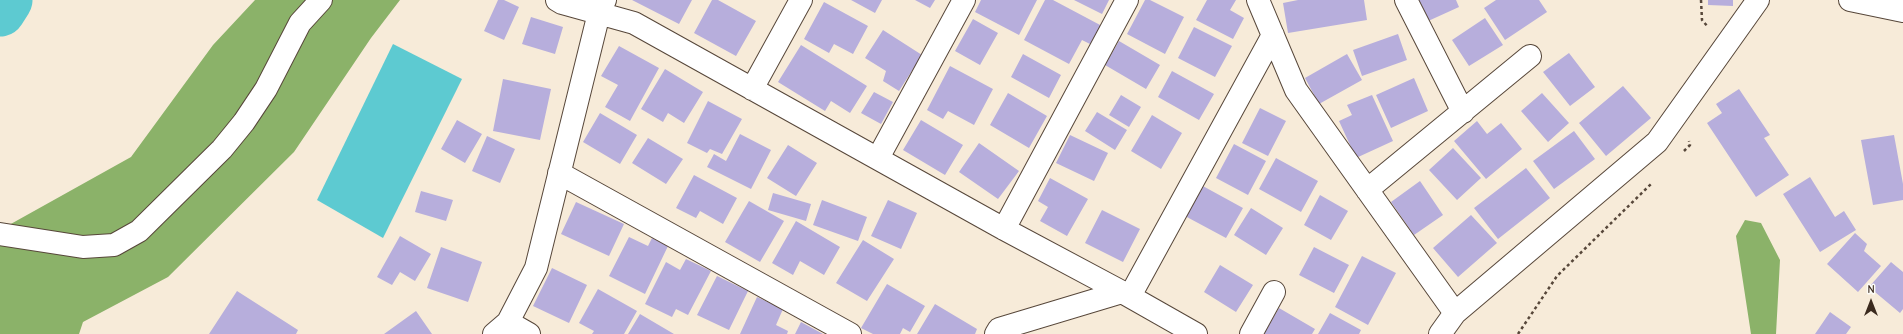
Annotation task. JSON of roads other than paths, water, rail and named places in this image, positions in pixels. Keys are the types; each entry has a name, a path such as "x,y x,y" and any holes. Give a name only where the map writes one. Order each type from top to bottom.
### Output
{"street":[{"path":"0,234 83,247 114,245 139,231 222,149 244,122 266,89 300,22 321,0"},
{"path":"557,0 562,3 602,6 634,22 1004,229 1126,294 1166,327 1196,334"},
{"path":"752,89 801,0"},
{"path":"878,158 964,0"},
{"path":"1004,229 1127,0"},
{"path":"1258,0 1296,90 1455,313"},
{"path":"1406,0 1463,112"},
{"path":"1440,334 1455,313 1657,142 1758,0"},
{"path":"1850,0 1903,11"},
{"path":"529,334 501,328 536,268 602,6"},
{"path":"996,334 999,329 1126,294 1273,35"},
{"path":"1367,190 1530,56"},
{"path":"559,173 850,334"},
{"path":"1252,334 1274,292"}],"water":[{"path":"393,44 462,79 383,238 317,200"}],"waterway":[{"path":"0,11 7,0"}]}
